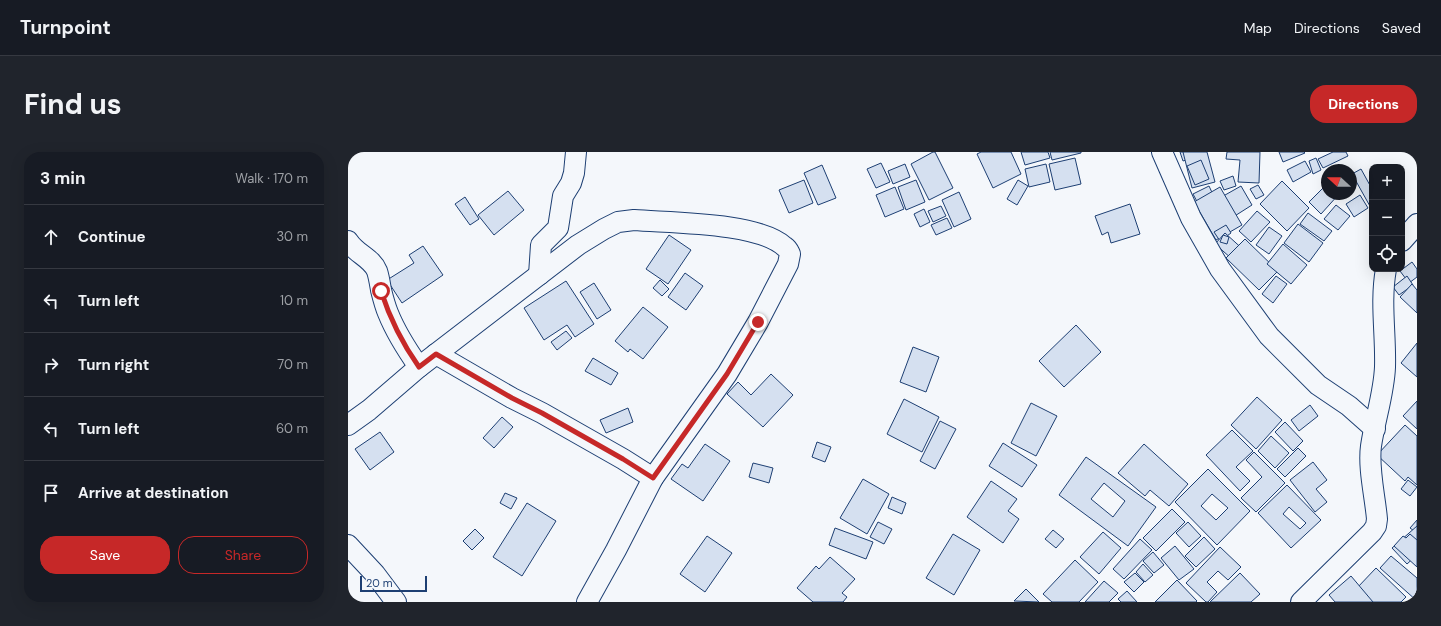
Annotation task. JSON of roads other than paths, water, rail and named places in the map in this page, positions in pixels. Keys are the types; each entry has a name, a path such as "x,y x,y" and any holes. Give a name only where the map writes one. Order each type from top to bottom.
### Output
{"street":[{"path":"539,275 541,245 558,228 563,196 571,183 574,173 576,152"},
{"path":"1162,152 1191,218 1220,269 1269,336 1318,385 1349,406 1375,429"},
{"path":"348,425 419,367 578,245 618,222 634,220 738,228 771,238 786,247 790,254 788,264 758,322 727,374 653,478 587,602"},
{"path":"1405,238 1417,224"},
{"path":"348,240 358,252 374,265 388,313 398,334 419,367"},
{"path":"1302,602 1372,532 1376,526 1377,519 1371,463 1371,446 1385,369 1382,303 1386,272"},
{"path":"436,354 623,459 653,478"},
{"path":"348,545 375,574 396,602"}]}
